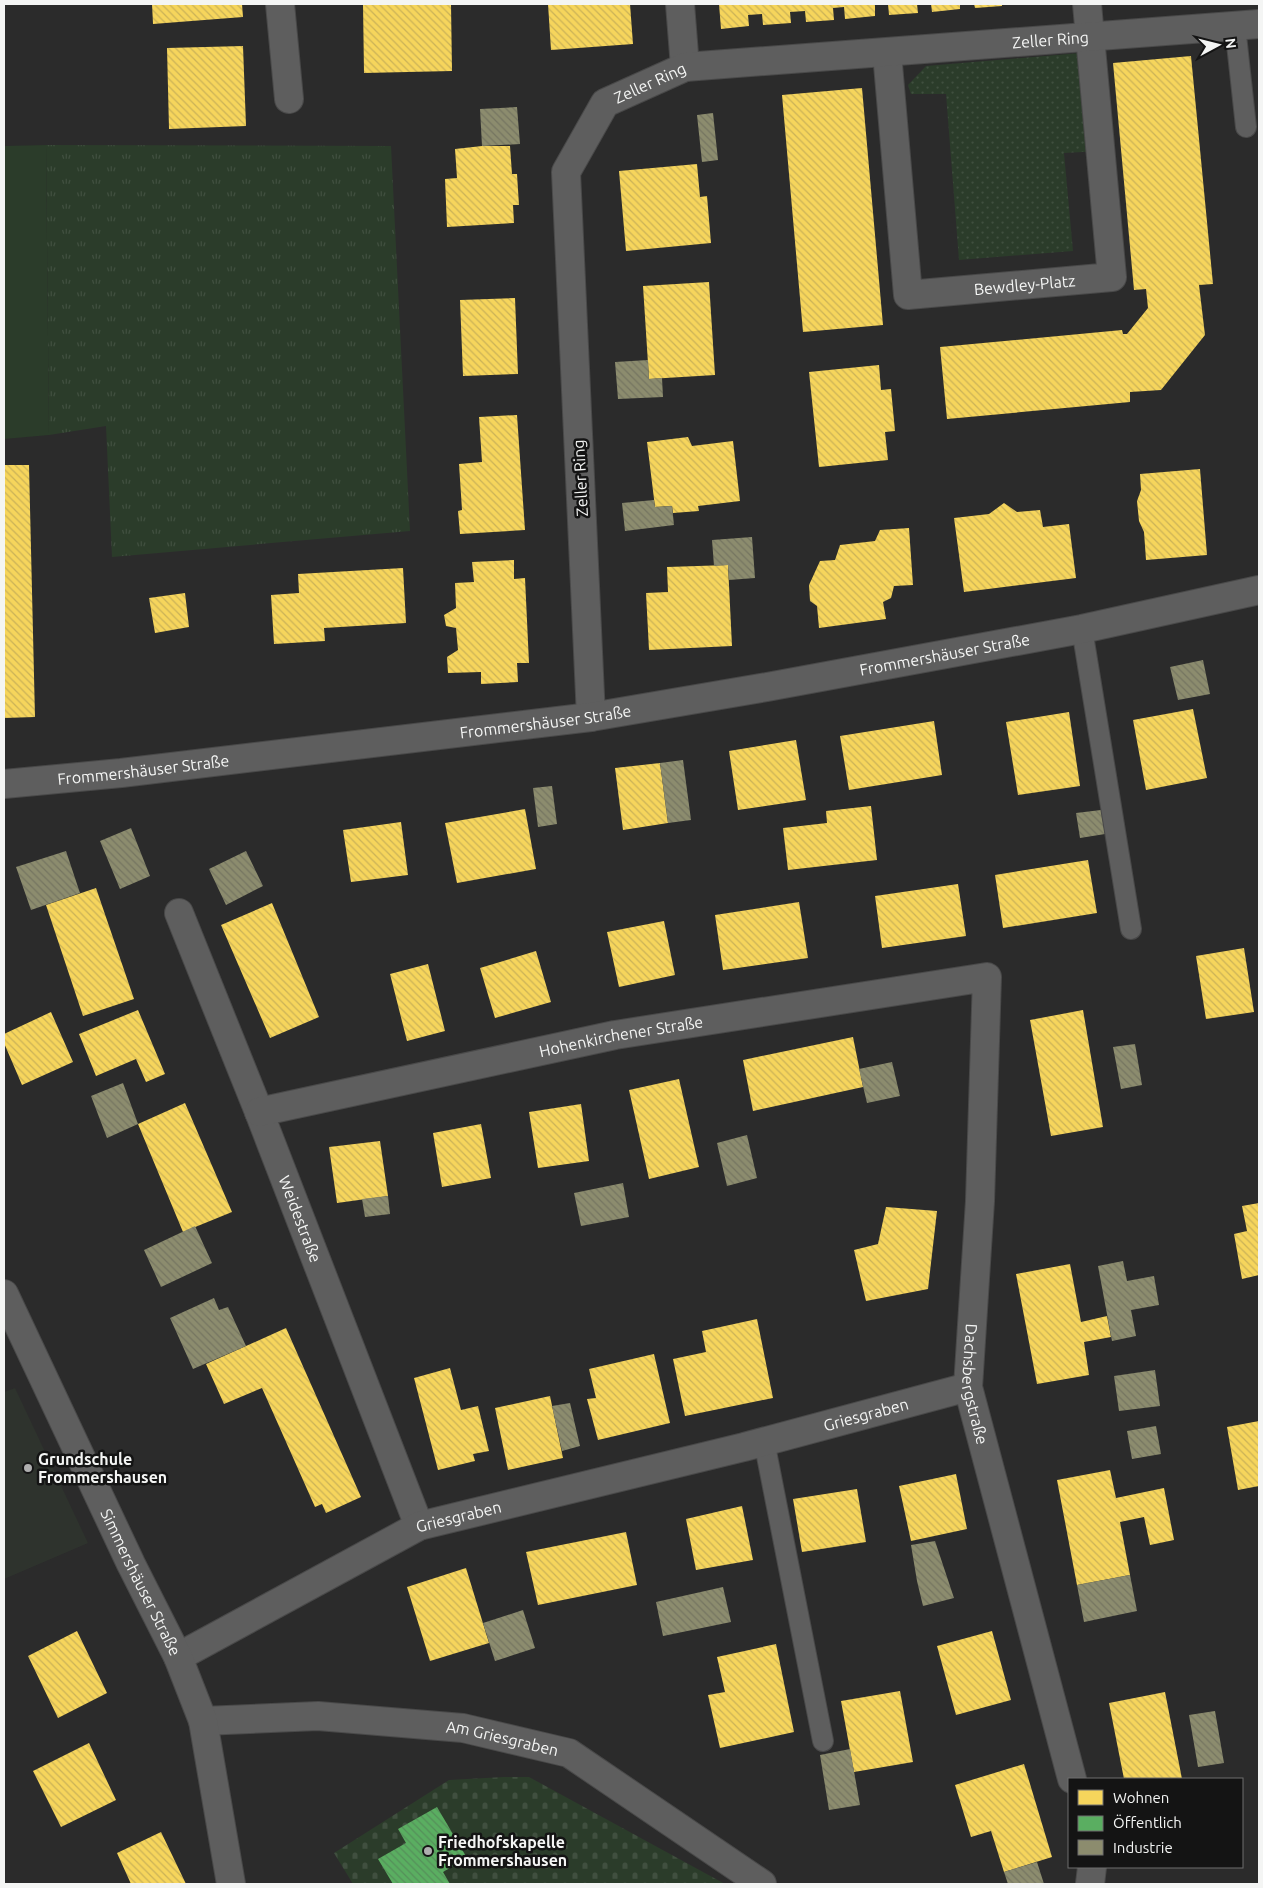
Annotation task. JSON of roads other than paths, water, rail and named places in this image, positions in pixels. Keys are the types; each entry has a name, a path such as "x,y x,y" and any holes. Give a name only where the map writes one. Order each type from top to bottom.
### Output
{"street":[{"path":"280,4 288,100"},
{"path":"680,4 685,67"},
{"name":"Bewdley-Platz","path":"887,52 908,295 1112,276 1087,4"},
{"name":"Zeller Ring","path":"591,717 566,172 605,103 685,67 1247,25"},
{"name":"Frommershäuser Straße","path":"4,784 121,773 591,717 776,686 1082,629 1259,590"},
{"name":"Weidestraße","path":"178,913 259,1112 419,1526"},
{"name":"Hohenkirchener Straße","path":"259,1112 614,1035 987,977"},
{"name":"Dachsbergstraße","path":"987,977 980,1201 968,1387 1072,1778"},
{"name":"Simmershäuser Straße","path":"4,1294 131,1564 178,1657 204,1721 231,1884"},
{"name":"Griesgraben","path":"178,1657 419,1526 764,1441 968,1387"},
{"name":"Am Griesgraben","path":"204,1721 318,1716 463,1728 569,1753 762,1884"},
{"path":"1090,1884 1092,1868"}],"lane":[{"path":"1246,127 1247,25"},
{"path":"1082,629 1130,929"},
{"path":"764,1441 823,1741"}],"place":[{"name":"Grundschule Frommershausen","path":"28,1468"},
{"name":"Friedhofskapelle Frommershausen","path":"428,1851"}]}
